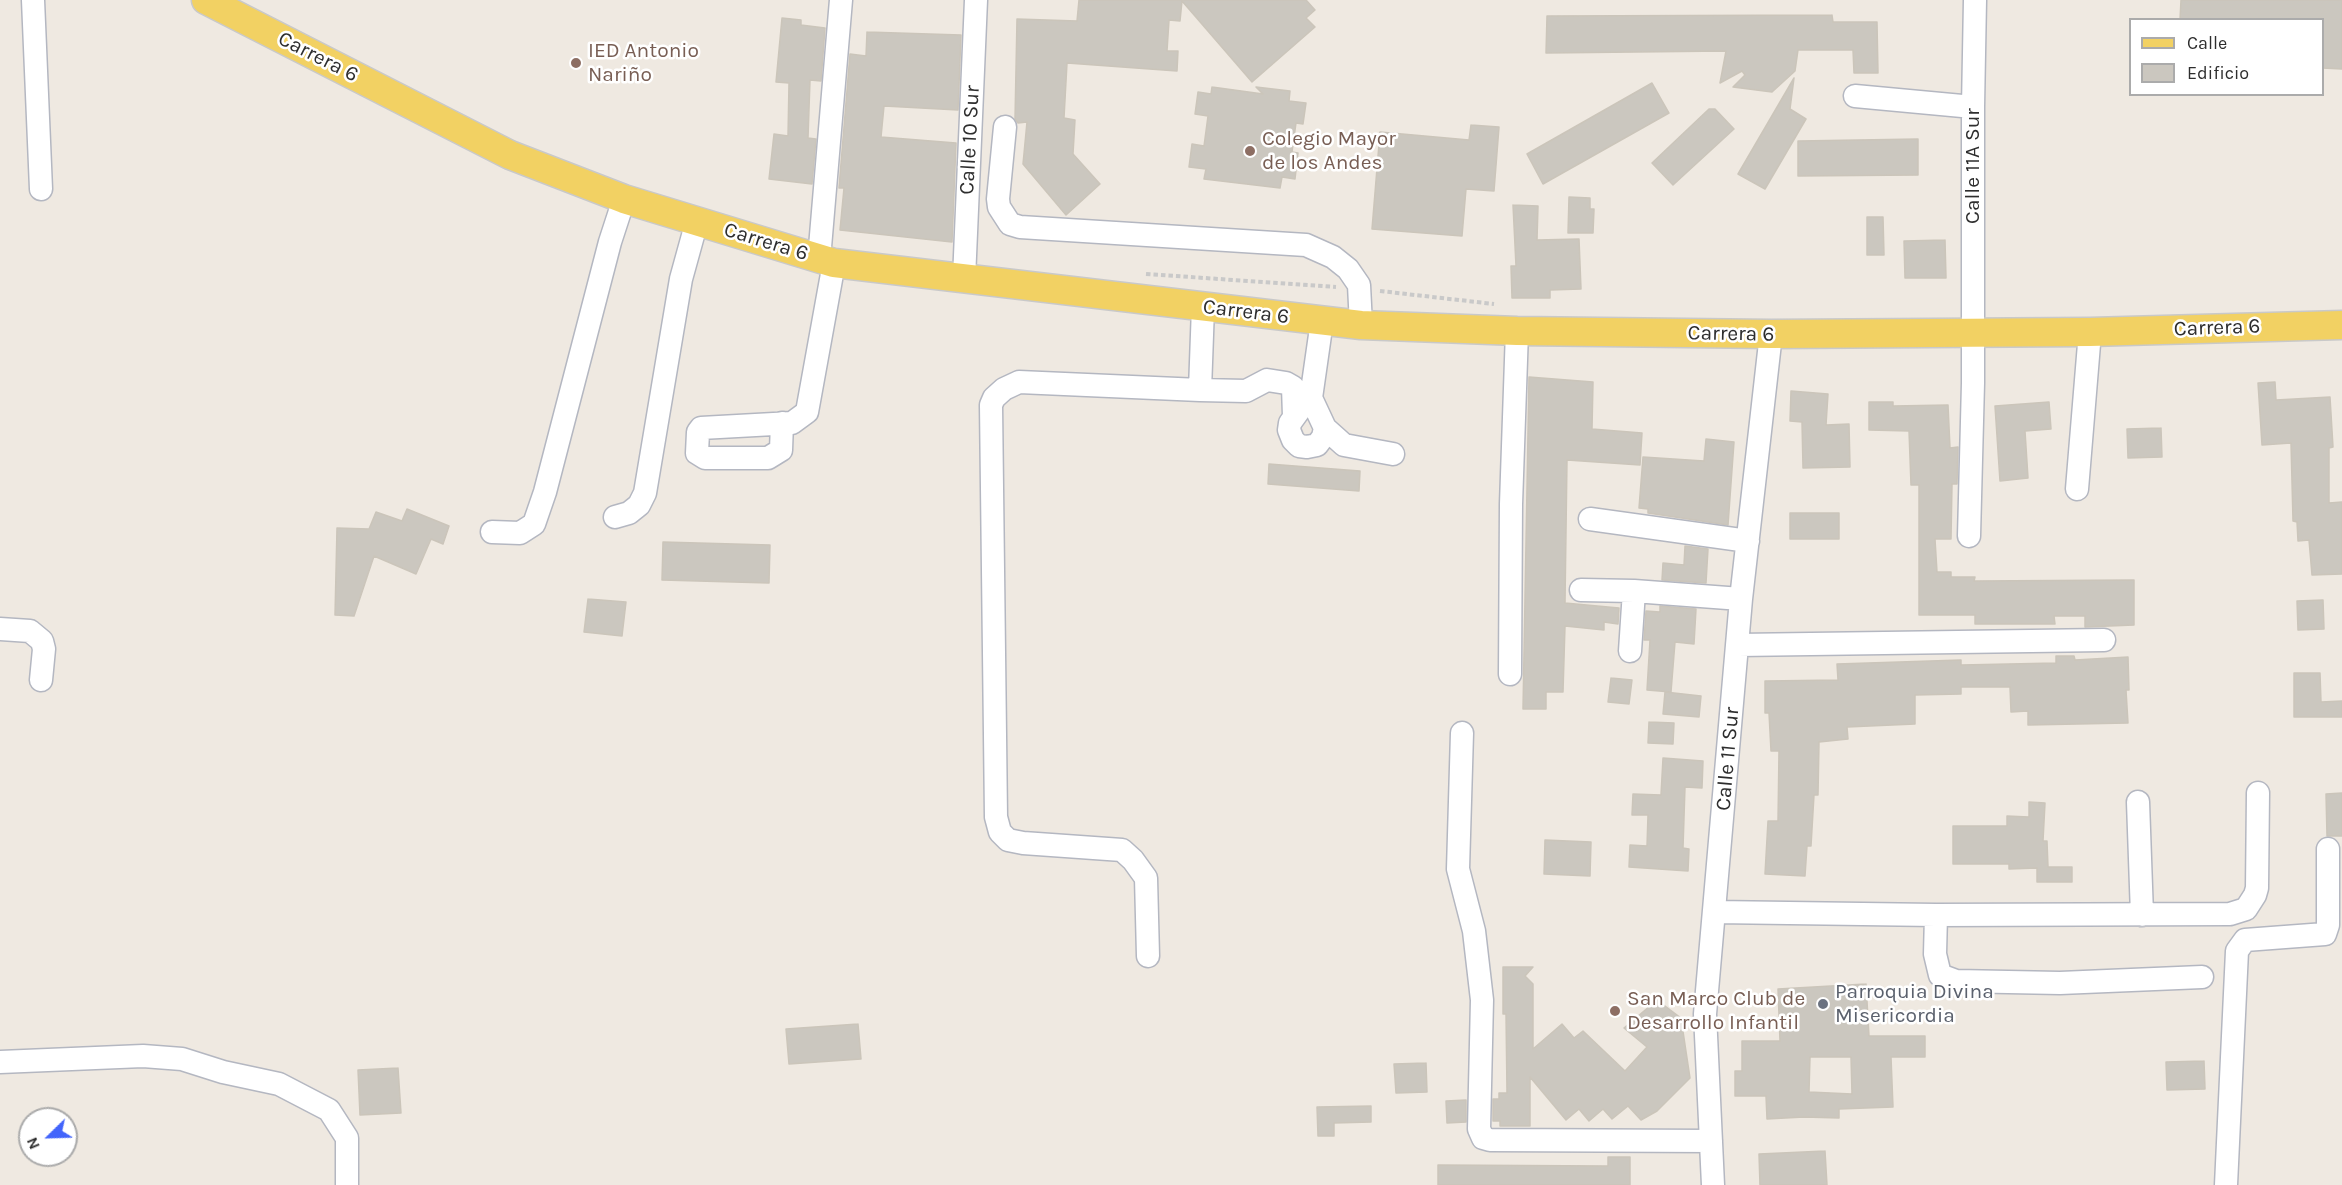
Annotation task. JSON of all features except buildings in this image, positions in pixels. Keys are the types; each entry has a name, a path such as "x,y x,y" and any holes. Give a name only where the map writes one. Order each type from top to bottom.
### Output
{"main road":[{"name":"Carrera 6","path":"206,0 510,155 624,199 827,261 1361,325 1517,331 1772,334 2090,332 2342,325"}],"street":[{"path":"33,0 41,189"},
{"path":"782,423 792,423 807,412 827,261 841,0"},
{"name":"Calle 10 Sur","path":"964,279 976,0"},
{"name":"Calle 11A Sur","path":"1969,536 1973,382 1973,107 1976,0"},
{"path":"1855,96 1973,107"},
{"path":"1005,127 998,199 999,207 1010,224 1020,227 1306,245 1333,257 1348,269 1359,289 1361,325"},
{"path":"492,532 520,533 534,524 545,492 610,242 624,199"},
{"path":"615,517 639,505 645,493 681,279 697,221"},
{"path":"1200,390 1203,307"},
{"path":"1322,321 1311,398 1325,428 1344,445 1393,454"},
{"path":"1510,674 1517,331"},
{"path":"2077,489 2090,332"},
{"name":"Calle 11 Sur","path":"1713,1185 1705,1014 1741,599 1772,334"},
{"path":"1148,956 1146,878 1133,860 1122,850 1023,843 1008,840 1000,832 996,817 991,405 994,398 1004,389 1019,382 1246,391 1267,380 1286,383 1293,387 1294,416 1289,430 1293,440 1299,446 1317,445 1323,437 1325,428"},
{"path":"1294,416 1311,398"},
{"path":"1590,519 1748,542"},
{"path":"1581,590 1634,591 1741,599"},
{"path":"1630,651 1634,591"},
{"path":"0,629 30,631 42,641 44,649 40,680"},
{"path":"1738,645 2104,640"},
{"path":"1462,733 1458,869 1474,931 1482,1000 1479,1129 1483,1138 1490,1140 1711,1141"},
{"path":"1715,912 1936,915 2230,914 2246,909 2257,888 2258,793"},
{"path":"2138,801 2142,915"},
{"path":"2226,1185 2237,951 2245,940 2325,934 2328,925 2328,849"},
{"path":"1936,915 1935,954 1940,975 1956,981 2060,983 2202,977"},
{"path":"0,1062 143,1056 172,1058 279,1084 329,1110 347,1138 347,1185"}],"path":[{"path":"1144,273 1359,289 1499,305"}],"place":[{"name":"IED Antonio Nariño","path":"576,63"},
{"name":"Colegio Mayor de los Andes","path":"1250,151"},
{"name":"Parroquia Divina Misericordia","path":"1823,1004"},
{"name":"San Marco Club de Desarrollo Infantil","path":"1615,1011"}]}
